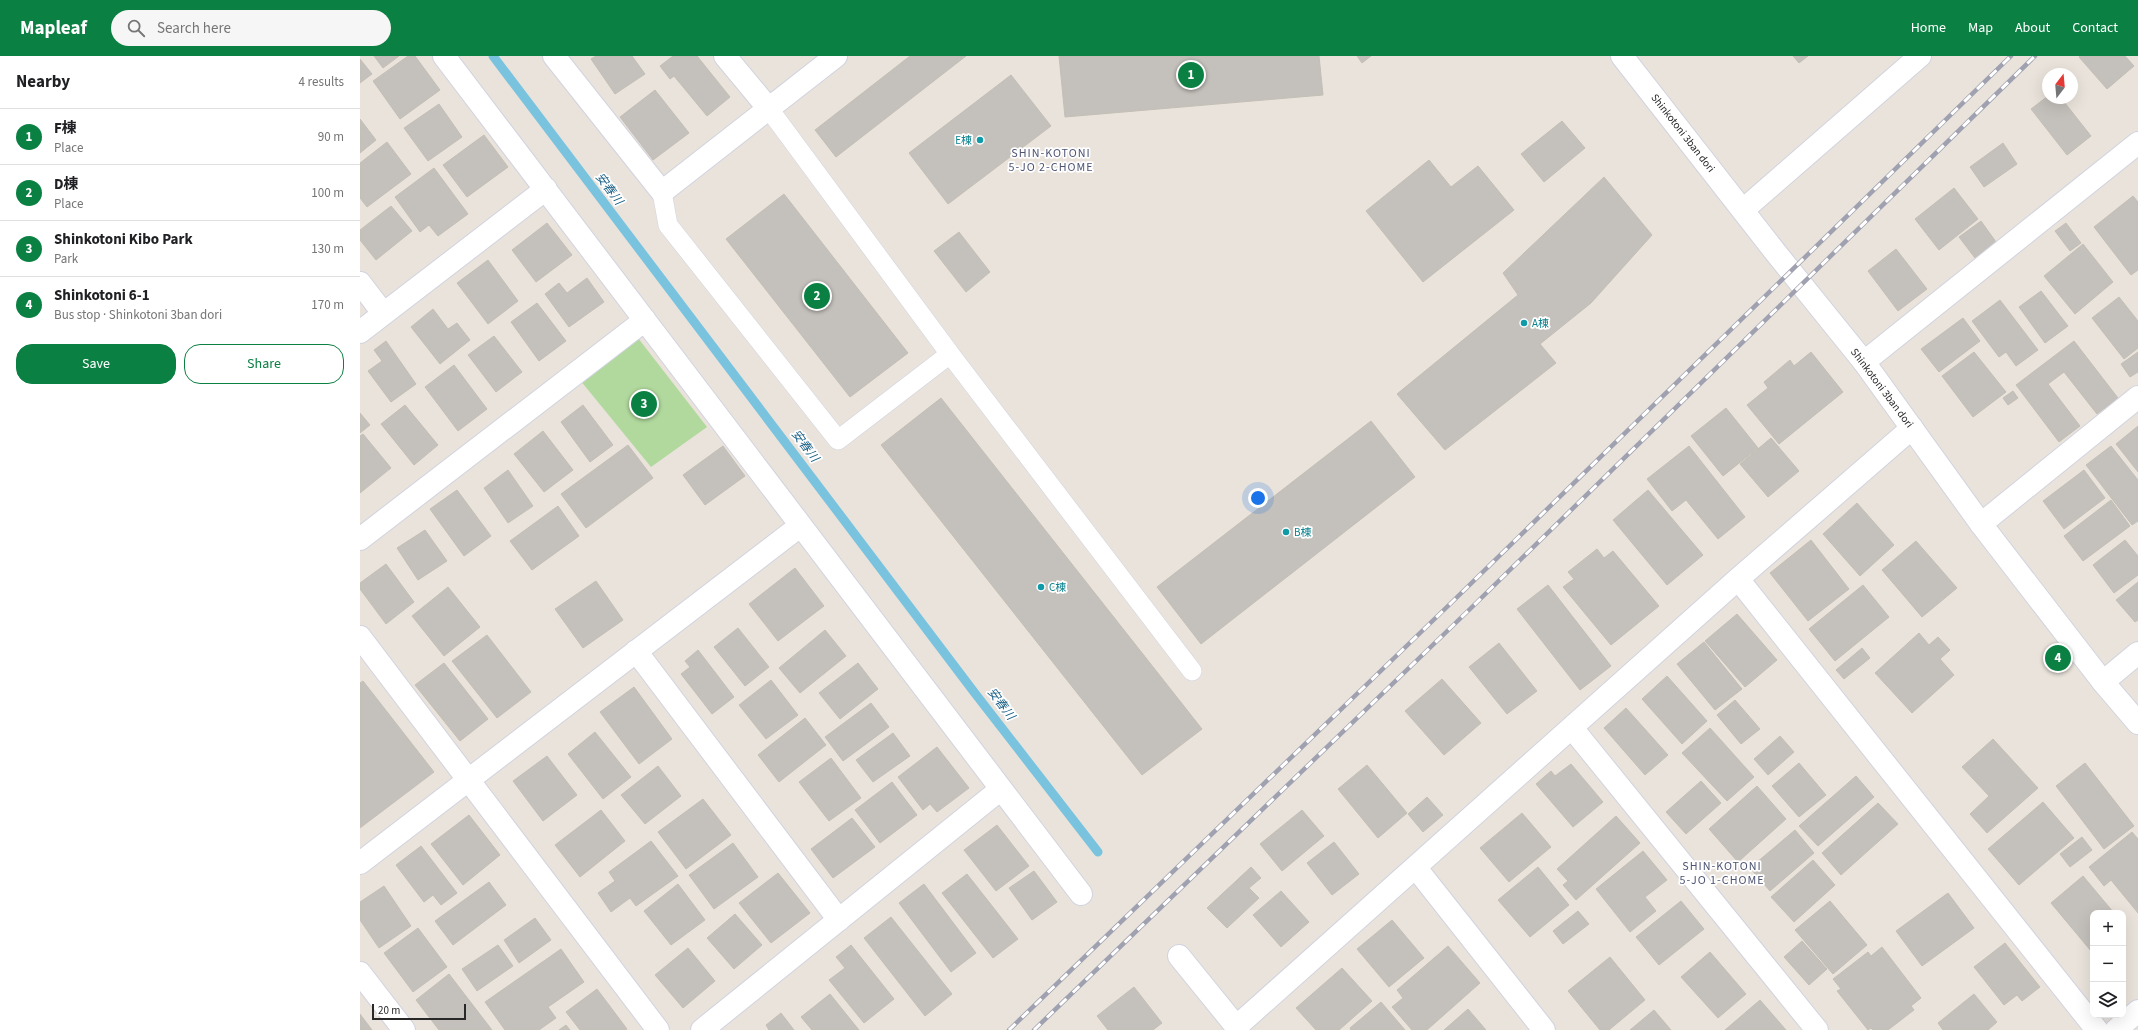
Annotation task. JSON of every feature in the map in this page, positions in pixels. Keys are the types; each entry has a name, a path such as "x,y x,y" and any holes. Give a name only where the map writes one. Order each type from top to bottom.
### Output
{"street":[{"path":"444,56 1081,894"},
{"path":"554,56 662,192 836,56"},
{"path":"725,56 768,109"},
{"name":"Shinkotoni 3ban dori","path":"1622,56 1776,253 1864,362 1981,524 2102,682 2138,723"},
{"path":"1743,210 1920,56"},
{"path":"1864,362 2138,143"},
{"path":"360,332 546,189"},
{"path":"360,283 383,313"},
{"path":"360,539 645,320"},
{"path":"1981,524 2138,397"},
{"path":"1179,956 1237,1029 1738,579 1912,428"},
{"path":"360,863 800,526"},
{"path":"1738,579 2097,1030"},
{"path":"360,637 658,1030"},
{"path":"636,651 839,920"},
{"path":"2102,682 2138,653"},
{"path":"1572,728 1818,1030"},
{"path":"702,1030 1001,789"},
{"path":"1416,868 1544,1030"},
{"path":"360,973 404,1030"}],"lane":[{"path":"768,109 950,354 1192,671"},
{"path":"662,192 668,225 838,440 950,354"}],"green space":[{"path":"638,338 707,427 651,467 580,380"}],"building":[{"path":"374,56 399,56 383,68"},
{"path":"408,56 415,56 440,90 400,119 373,81"},
{"path":"596,56 632,56 645,74 615,94 591,59"},
{"path":"673,56 697,56 730,97 707,116 674,76 670,79 660,66"},
{"path":"910,56 966,56 836,157 815,130"},
{"path":"1059,56 1319,56 1323,95 1065,117"},
{"path":"1357,56 1371,56 1362,63"},
{"path":"1793,56 1808,56 1799,63"},
{"path":"2125,56 2134,66 2107,89 2079,57"},
{"path":"360,59 372,74 360,83"},
{"name":"E棟","path":"1011,75 1051,126 948,204 909,153"},
{"path":"655,90 689,133 653,160 620,117"},
{"path":"2042,101 2042,104 2066,104 2091,136 2067,155 2031,109"},
{"path":"439,104 462,137 428,161 404,128"},
{"path":"360,119 376,140 360,153"},
{"path":"1562,121 1585,148 1544,182 1521,154"},
{"path":"484,135 508,167 467,197 443,165"},
{"path":"387,142 411,174 367,207 360,198 360,163"},
{"path":"2003,143 2017,164 1984,187 1970,167"},
{"path":"1429,160 1451,187 1478,166 1514,210 1423,282 1366,211"},
{"path":"434,168 468,214 438,236 429,225 420,232 395,197"},
{"name":"A棟","path":"1604,177 1652,235 1591,303 1540,344 1556,363 1445,450 1397,394 1518,295 1503,273"},
{"path":"1954,188 1978,219 1939,250 1915,219"},
{"path":"784,194 908,353 850,397 726,239"},
{"path":"2133,196 2138,202 2138,270 2131,275 2094,227"},
{"path":"391,206 412,231 376,260 360,240 360,230"},
{"path":"1981,221 1996,242 1975,258 1959,237"},
{"path":"547,223 572,255 536,282 512,250"},
{"path":"2066,223 2081,243 2070,251 2055,231"},
{"path":"959,232 990,272 966,292 934,251"},
{"path":"2083,244 2113,282 2075,314 2044,276"},
{"path":"1896,249 1927,289 1898,311 1868,271"},
{"path":"488,260 518,301 488,324 457,283"},
{"path":"587,278 604,302 569,327 545,294 559,283 567,293"},
{"path":"2041,291 2068,326 2045,343 2019,307"},
{"path":"2119,297 2138,321 2138,348 2124,359 2092,318"},
{"path":"2000,300 2038,350 2016,366 2006,352 1999,357 1972,321"},
{"path":"537,303 566,341 539,361 511,322"},
{"path":"433,309 448,329 457,323 470,340 440,364 411,327"},
{"path":"1963,318 1980,341 1939,372 1921,349"},
{"path":"494,336 522,372 496,392 468,355"},
{"path":"386,341 416,384 391,402 368,371 382,361 374,350"},
{"path":"2074,341 2118,398 2097,414 2064,372 2048,384 2080,426 2059,442 2016,385"},
{"path":"1811,352 1843,392 1779,444 1747,405 1768,388 1764,382 1790,360 1794,366"},
{"path":"1974,352 2006,392 1973,417 1942,376"},
{"path":"2138,352 2138,372 2130,377 2121,364"},
{"path":"454,365 487,409 458,431 425,387"},
{"path":"2013,391 2018,398 2008,405 2003,398"},
{"name":"C棟","path":"941,398 1202,729 1142,775 881,445"},
{"path":"405,405 438,445 414,465 381,424"},
{"path":"583,405 613,445 590,462 561,422"},
{"path":"1726,408 1758,448 1723,476 1691,436"},
{"path":"360,413 370,425 360,433"},
{"name":"B棟","path":"1371,421 1415,477 1201,644 1157,587"},
{"path":"2138,426 2138,472 2116,444"},
{"path":"543,431 573,470 544,492 514,454"},
{"path":"363,434 391,468 360,493 360,436"},
{"path":"1771,438 1799,471 1768,497 1740,464"},
{"path":"628,445 653,478 586,528 561,494"},
{"path":"723,446 745,476 705,505 683,475"},
{"path":"1689,446 1745,517 1718,539 1686,500 1672,511 1647,479"},
{"path":"2111,446 2138,480 2138,521 2132,525 2086,465"},
{"path":"508,470 533,506 508,523 484,488"},
{"path":"2084,470 2105,498 2064,529 2043,501"},
{"path":"457,490 491,536 464,556 430,509"},
{"path":"1648,490 1703,555 1667,585 1613,520"},
{"path":"2111,500 2130,526 2083,561 2064,536"},
{"path":"1857,503 1894,545 1860,576 1823,534"},
{"path":"558,506 579,536 532,570 510,541"},
{"path":"425,530 447,561 418,580 397,548"},
{"path":"1811,540 1849,589 1808,621 1770,573"},
{"path":"2125,540 2138,556 2138,575 2114,593 2093,565"},
{"path":"1916,541 1957,588 1922,617 1882,570"},
{"path":"1597,549 1604,558 1613,551 1659,606 1611,645 1563,587 1574,579 1568,572"},
{"path":"386,564 414,602 386,624 360,589 360,583"},
{"path":"795,568 824,606 778,641 749,604"},
{"path":"596,581 623,620 583,648 555,609"},
{"path":"2138,582 2138,620 2135,622 2116,600"},
{"path":"1548,585 1611,666 1580,690 1517,609"},
{"path":"1863,585 1889,617 1835,661 1809,629"},
{"path":"448,587 480,627 444,656 412,616"},
{"path":"1737,614 1777,660 1745,687 1705,641"},
{"path":"738,628 769,667 745,686 714,647"},
{"path":"825,630 846,656 800,693 779,668"},
{"path":"1919,633 1929,645 1938,637 1950,650 1940,659 1954,675 1912,713 1875,673"},
{"path":"487,635 531,692 497,718 452,661"},
{"path":"1704,642 1742,689 1715,710 1677,664"},
{"path":"1499,643 1537,691 1507,714 1469,667"},
{"path":"1862,648 1870,658 1844,679 1836,670"},
{"path":"698,650 734,697 712,714 681,674 690,667 685,661"},
{"path":"444,663 488,719 460,741 415,685"},
{"path":"858,663 878,689 840,719 819,693"},
{"path":"1667,676 1707,721 1682,744 1642,699"},
{"path":"1442,679 1481,723 1444,755 1405,711"},
{"path":"771,680 798,715 766,739 739,705"},
{"path":"363,681 434,772 360,828 360,683"},
{"path":"634,687 672,739 639,764 600,712"},
{"path":"1735,700 1760,729 1741,744 1717,715"},
{"path":"871,703 889,727 843,761 825,737"},
{"path":"1626,708 1668,755 1645,775 1604,728"},
{"path":"805,718 826,745 779,782 758,755"},
{"path":"1710,728 1754,777 1727,801 1682,753"},
{"path":"595,732 631,777 603,799 568,754"},
{"path":"893,733 910,756 873,782 856,760"},
{"path":"1780,736 1794,752 1768,775 1754,759"},
{"path":"1993,739 2038,788 1987,833 1970,814 1989,796 1962,767"},
{"path":"937,747 969,788 937,812 930,804 923,810 898,777"},
{"path":"547,756 577,795 543,821 513,781"},
{"path":"831,758 861,798 829,821 799,782"},
{"path":"1799,763 1826,795 1799,817 1772,786"},
{"path":"2085,763 2134,826 2104,849 2056,786"},
{"path":"1571,764 1603,802 1573,827 1536,784 1551,771 1555,776"},
{"path":"1367,765 1407,813 1378,838 1338,789"},
{"path":"658,766 681,796 645,824 621,795"},
{"path":"1856,776 1874,797 1818,846 1799,826"},
{"path":"1701,781 1721,803 1686,834 1666,812"},
{"path":"892,782 917,815 880,843 855,810"},
{"path":"1757,786 1786,819 1738,862 1709,829"},
{"path":"1427,797 1443,815 1423,832 1408,814"},
{"path":"703,799 731,835 686,869 658,832"},
{"path":"2043,802 2074,838 2019,885 1988,849"},
{"path":"1878,803 1898,824 1841,875 1822,853"},
{"path":"601,810 625,841 580,877 555,845"},
{"path":"1302,810 1324,836 1282,871 1260,844"},
{"path":"1522,813 1551,847 1509,882 1480,848"},
{"path":"469,815 500,855 463,885 431,844"},
{"path":"1616,816 1640,843 1576,900 1563,885 1568,881 1557,869"},
{"path":"852,818 875,847 833,878 811,849"},
{"path":"997,825 1029,866 996,891 964,850"},
{"path":"1795,830 1814,853 1770,891 1750,868"},
{"path":"2132,832 2138,839 2138,913 2111,880 2104,886 2089,867"},
{"path":"2082,837 2092,850 2070,867 2060,854"},
{"path":"651,841 678,876 636,906 630,898 611,912 598,893 615,881 609,872"},
{"path":"1334,842 1359,874 1332,895 1307,863"},
{"path":"733,843 758,877 714,909 689,875"},
{"path":"421,846 457,893 441,905 433,895 424,902 396,865"},
{"path":"1643,851 1667,880 1645,897 1656,911 1630,932 1596,889"},
{"path":"1813,860 1835,885 1794,922 1771,897"},
{"path":"1251,867 1261,878 1249,888 1259,898 1227,928 1207,908"},
{"path":"1538,867 1569,905 1530,937 1498,900"},
{"path":"1034,871 1057,902 1032,920 1009,888"},
{"path":"778,873 810,913 771,943 739,903"},
{"path":"967,874 1018,939 993,958 942,893"},
{"path":"2083,876 2111,910 2090,910 2090,950 2051,903"},
{"path":"489,882 506,905 453,945 435,921"},
{"path":"678,884 705,920 671,945 644,911"},
{"path":"924,884 976,953 951,972 899,903"},
{"path":"384,886 411,926 379,948 360,920 360,902"},
{"path":"1281,891 1309,922 1281,947 1253,915"},
{"path":"1948,893 1974,928 1922,966 1896,931"},
{"path":"1681,901 1704,929 1659,965 1636,937"},
{"path":"1830,901 1867,945 1833,974 1795,930"},
{"path":"1578,911 1589,924 1563,944 1553,931"},
{"path":"735,914 762,945 734,969 707,938"},
{"path":"891,917 952,994 925,1016 864,938"},
{"path":"535,918 551,940 519,963 504,940"},
{"path":"1392,920 1424,958 1389,987 1357,949"},
{"path":"418,928 447,967 413,992 384,953"},
{"path":"1802,941 1827,969 1809,985 1784,957"},
{"path":"2005,943 2040,987 2022,1001 2017,995 2004,1005 1974,967"},
{"path":"498,945 513,966 477,991 462,969"},
{"path":"851,945 894,999 864,1023 829,980 845,968 836,957"},
{"path":"1448,946 1480,983 1427,1030 1412,1030 1392,1007 1403,998 1397,990"},
{"path":"1882,947 1921,998 1911,1006 1914,1010 1888,1030 1873,1030 1871,1028 1868,1030 1837,991 1841,989 1833,979 1868,952 1871,956"},
{"path":"688,948 715,981 683,1008 655,975"},
{"path":"561,949 584,982 548,1007 556,1018 539,1030 505,1030 485,1002"},
{"path":"1710,952 1746,994 1718,1018 1681,977"},
{"path":"1610,957 1645,1000 1609,1030 1600,1030 1568,991"},
{"path":"1342,968 1372,1001 1339,1030 1316,1030 1296,1008"},
{"path":"449,974 492,1030 439,1030 416,1000"},
{"path":"1134,987 1162,1023 1153,1030 1108,1030 1097,1016"},
{"path":"597,989 627,1029 580,1030 566,1012"},
{"path":"830,994 859,1030 812,1030 801,1017"},
{"path":"1974,994 1997,1022 1988,1030 1943,1030 1938,1023"},
{"path":"1760,1000 1786,1030 1725,1030"},
{"path":"1381,1002 1405,1030 1351,1030 1350,1028"},
{"path":"1468,1009 1486,1030 1444,1030"},
{"path":"1654,1010 1671,1030 1630,1030"},
{"path":"781,1013 794,1030 769,1030 766,1025"},
{"path":"360,1014 372,1030 360,1030"},
{"path":"566,1025 570,1030 559,1030"}],"waterway":[{"name":"安春川","path":"493,56 974,692 1098,852"}],"railway":[{"path":"1009,1030 1449,605 2011,56"},
{"path":"1034,1030 1469,610 2035,56"}],"place":[{"name":"F棟","path":"1191,75"},
{"name":"E棟","path":"980,140"},
{"name":"D棟","path":"817,296"},
{"name":"A棟","path":"1524,323"},
{"name":"Shinkotoni Kibo Park","path":"644,404"},
{"name":"B棟","path":"1286,532"},
{"name":"C棟","path":"1041,587"},
{"name":"Shinkotoni 6-1","path":"2058,658"}],"district":[{"name":"SHIN-KOTONI 5-JO 2-CHOME","path":"1051,160"},
{"name":"SHIN-KOTONI 5-JO 1-CHOME","path":"1722,873"}]}
